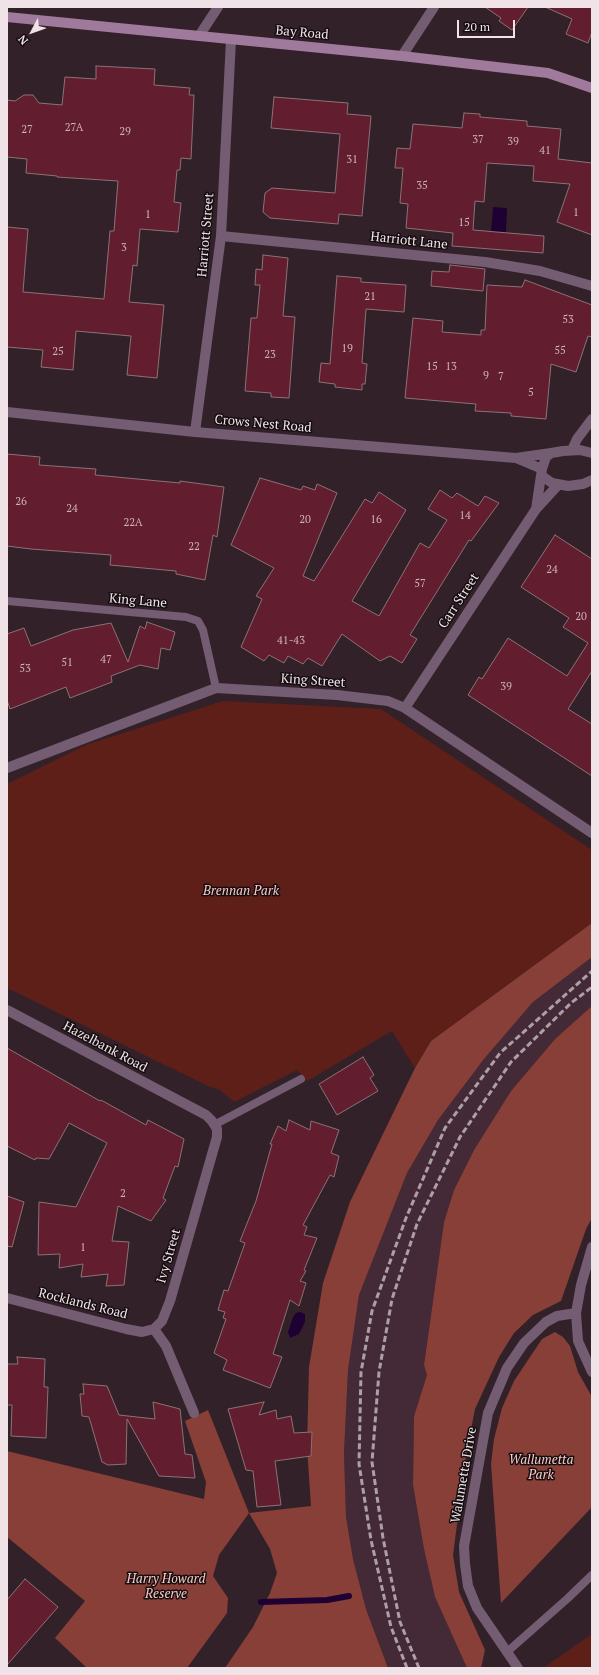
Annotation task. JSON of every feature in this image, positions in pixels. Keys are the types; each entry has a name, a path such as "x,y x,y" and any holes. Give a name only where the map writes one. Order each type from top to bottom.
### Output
{"street":[{"path":"199,36 218,7"},
{"path":"402,56 434,7"},
{"name":"Bay Road","path":"7,17 402,56 548,73 592,88"},
{"name":"Harriott Street","path":"195,432 221,236 231,40"},
{"name":"Harriott Lane","path":"221,236 485,262 540,271 592,286"},
{"name":"Crows Nest Road","path":"7,412 195,432 516,458 572,450 591,450"},
{"path":"572,450 577,439 592,419"},
{"name":"Carr Street","path":"536,509 546,457 551,453"},
{"name":"Crows Nest Road","path":"516,458 542,472 547,480 558,485"},
{"path":"558,485 583,484 592,480"},
{"name":"Carr Street","path":"405,708 536,509 558,485"},
{"name":"King Street","path":"7,768 216,688 337,695 388,701 405,708 592,833"},
{"name":"Hazelbank Road","path":"7,1010 190,1108 206,1115 214,1125"},
{"name":"Ivy Street","path":"154,1329 162,1321 170,1301 217,1137 217,1128 214,1125"},
{"path":"592,1247 581,1285 576,1313 578,1341 592,1372"},
{"name":"Rocklands Road","path":"7,1298 126,1329 142,1332 154,1329"},
{"name":"Walumetta Drive","path":"518,1668 476,1608 468,1586 464,1546 488,1413 507,1368 524,1343 546,1322 557,1316 576,1313"},
{"path":"154,1329 166,1346 194,1413"}],"lane":[{"name":"King Lane","path":"7,601 186,617 198,621 203,630 216,688"},
{"path":"214,1125 301,1079"},
{"path":"507,1652 567,1599 592,1574"}],"shaded area":[{"path":"493,207 507,208 506,233 491,232"},
{"path":"592,957 592,1006 555,1039 511,1091 474,1150 454,1190 444,1222 424,1364 427,1375 414,1416 413,1485 424,1549 435,1597 467,1668 388,1668 366,1609 353,1559 346,1517 344,1453 348,1370 359,1295 407,1173 438,1120 484,1059 533,1002"},
{"path":"300,1312 305,1314 305,1322 299,1334 290,1338 288,1332 293,1317 296,1313"}],"green space":[{"name":"Brennan Park","path":"223,701 381,709 592,850 592,923 431,1041 415,1068 392,1031 307,1081 297,1070 234,1102 220,1090 208,1086 7,988 7,784 86,745"},
{"path":"592,923 592,957 533,1002 484,1059 438,1120 407,1173 359,1295 348,1370 344,1453 346,1517 353,1559 366,1609 388,1668 225,1668 253,1627 270,1593 277,1573 270,1549 249,1513 311,1506 307,1447 309,1367 323,1283 350,1202 415,1068 431,1041"},
{"path":"592,1006 592,1218 586,1229 561,1301 533,1315 514,1333 499,1357 475,1409 466,1455 453,1555 459,1592 485,1650 481,1668 467,1668 435,1597 424,1549 413,1485 414,1416 427,1375 424,1365 444,1222 454,1190 474,1150 511,1091 555,1039"},
{"name":"Wallumetta Park","path":"555,1332 563,1337 570,1346 578,1372 592,1397 592,1507 501,1603 491,1464 494,1439 502,1408 514,1381 542,1339"},
{"name":"Harry Howard Reserve","path":"208,1410 249,1513 219,1555 213,1576 228,1598 227,1613 187,1668 87,1668 55,1638 85,1601 7,1537 7,1451 204,1499 206,1482 185,1421"},
{"path":"592,1634 592,1668 547,1668 546,1666"}],"building":[{"path":"485,7 528,7 512,30 499,21 501,18"},
{"path":"545,7 592,7 592,32 588,43 566,34 572,19"},
{"path":"96,66 155,69 154,85 190,88 189,95 194,95 191,159 181,158 180,170 177,170 174,202 181,203 178,232 140,229 137,266 133,265 129,302 164,305 157,378 127,375 131,336 76,331 73,370 41,367 43,350 7,347 7,227 28,229 23,292 104,299 110,231 114,231 118,181 57,177 26,173 27,159 7,157 7,100 15,101 24,95 33,95 39,103 62,105 65,77 96,79"},
{"path":"274,97 348,103 347,114 371,116 362,216 339,214 338,224 270,218 263,212 265,193 272,188 335,193 340,134 271,128"},
{"path":"464,113 480,114 480,117 527,121 527,126 561,129 558,159 592,163 592,235 557,222 570,184 533,181 534,166 487,163 484,202 475,201 473,230 544,236 543,253 452,246 453,233 406,228 408,204 400,203 403,168 395,168 397,148 410,149 413,124 462,128"},
{"path":"263,255 288,258 283,316 295,317 289,398 271,397 271,393 245,391 251,318 257,318 260,285 255,285 256,269 262,270"},
{"path":"450,265 485,269 483,291 431,286 432,271 449,272"},
{"path":"337,276 361,278 361,282 406,285 404,312 366,309 362,363 367,364 365,384 362,384 362,390 335,387 335,384 319,382 321,363 330,364"},
{"path":"525,280 592,305 592,337 588,336 576,372 551,364 546,419 511,416 511,413 475,411 476,404 405,398 413,318 443,321 442,332 481,335 481,330 485,330 487,285 522,287"},
{"path":"7,454 40,457 39,465 96,469 95,475 180,483 180,481 224,487 217,537 213,535 205,580 176,574 176,571 110,565 111,555 7,546"},
{"path":"260,478 301,490 303,486 315,490 317,484 337,493 303,576 314,581 365,499 372,503 379,492 406,510 352,601 379,616 420,543 429,548 447,520 428,509 440,490 452,498 457,493 478,506 485,496 499,503 471,541 469,540 410,635 417,639 402,663 390,656 380,661 342,634 322,666 308,658 303,664 288,656 284,663 269,655 264,661 241,647 262,599 256,596 274,568 231,545"},
{"path":"555,535 592,559 592,671 568,709 592,724 592,776 468,695 479,677 482,679 508,638 567,676 588,643 563,627 569,618 521,587"},
{"path":"147,622 175,632 170,650 161,648 158,669 140,665 111,676 112,682 70,698 66,687 10,709 7,700 7,634 24,628 31,646 73,630 111,623 128,662 140,626 145,629"},
{"path":"7,1048 100,1101 101,1100 146,1125 148,1120 184,1139 178,1167 175,1166 163,1198 166,1200 151,1221 118,1206 112,1241 129,1242 124,1285 106,1286 108,1274 81,1277 83,1264 59,1268 60,1254 38,1255 39,1202 76,1207 107,1143 69,1123 49,1159 36,1158 35,1160 7,1146"},
{"path":"363,1057 374,1075 370,1078 378,1091 337,1115 319,1084"},
{"path":"289,1120 310,1130 311,1121 339,1130 331,1153 339,1156 334,1177 330,1175 303,1225 307,1227 304,1235 317,1238 304,1270 306,1271 300,1281 306,1283 299,1306 290,1300 273,1354 282,1357 270,1388 223,1370 227,1360 214,1353 226,1319 223,1318 225,1312 218,1310 224,1290 228,1291 245,1243 240,1241 256,1201 272,1144 270,1144 278,1126 286,1131"},
{"path":"7,1196 24,1202 12,1247 7,1246"},
{"path":"17,1357 45,1359 44,1387 48,1387 46,1438 11,1436 12,1405 7,1405 7,1364 18,1364"},
{"path":"83,1384 107,1386 119,1415 155,1419 153,1402 180,1409 185,1454 192,1455 195,1478 159,1476 127,1419 126,1464 108,1465 102,1462 89,1417 82,1416 80,1394 84,1394"},
{"path":"264,1402 259,1415 276,1410 277,1419 291,1416 294,1433 312,1432 311,1456 275,1461 281,1505 257,1507 253,1471 246,1470 228,1409"},
{"path":"25,1579 58,1607 7,1665 7,1600"}],"waterway":[{"path":"261,1602 327,1600 349,1596"}],"railway":[{"path":"407,1668 391,1627 371,1540 359,1464 361,1372 372,1311 406,1218 445,1128 500,1053 592,971"},
{"path":"419,1668 400,1622 383,1538 372,1462 379,1372 392,1299 417,1224 460,1137 511,1062 571,1003 592,987"}]}
